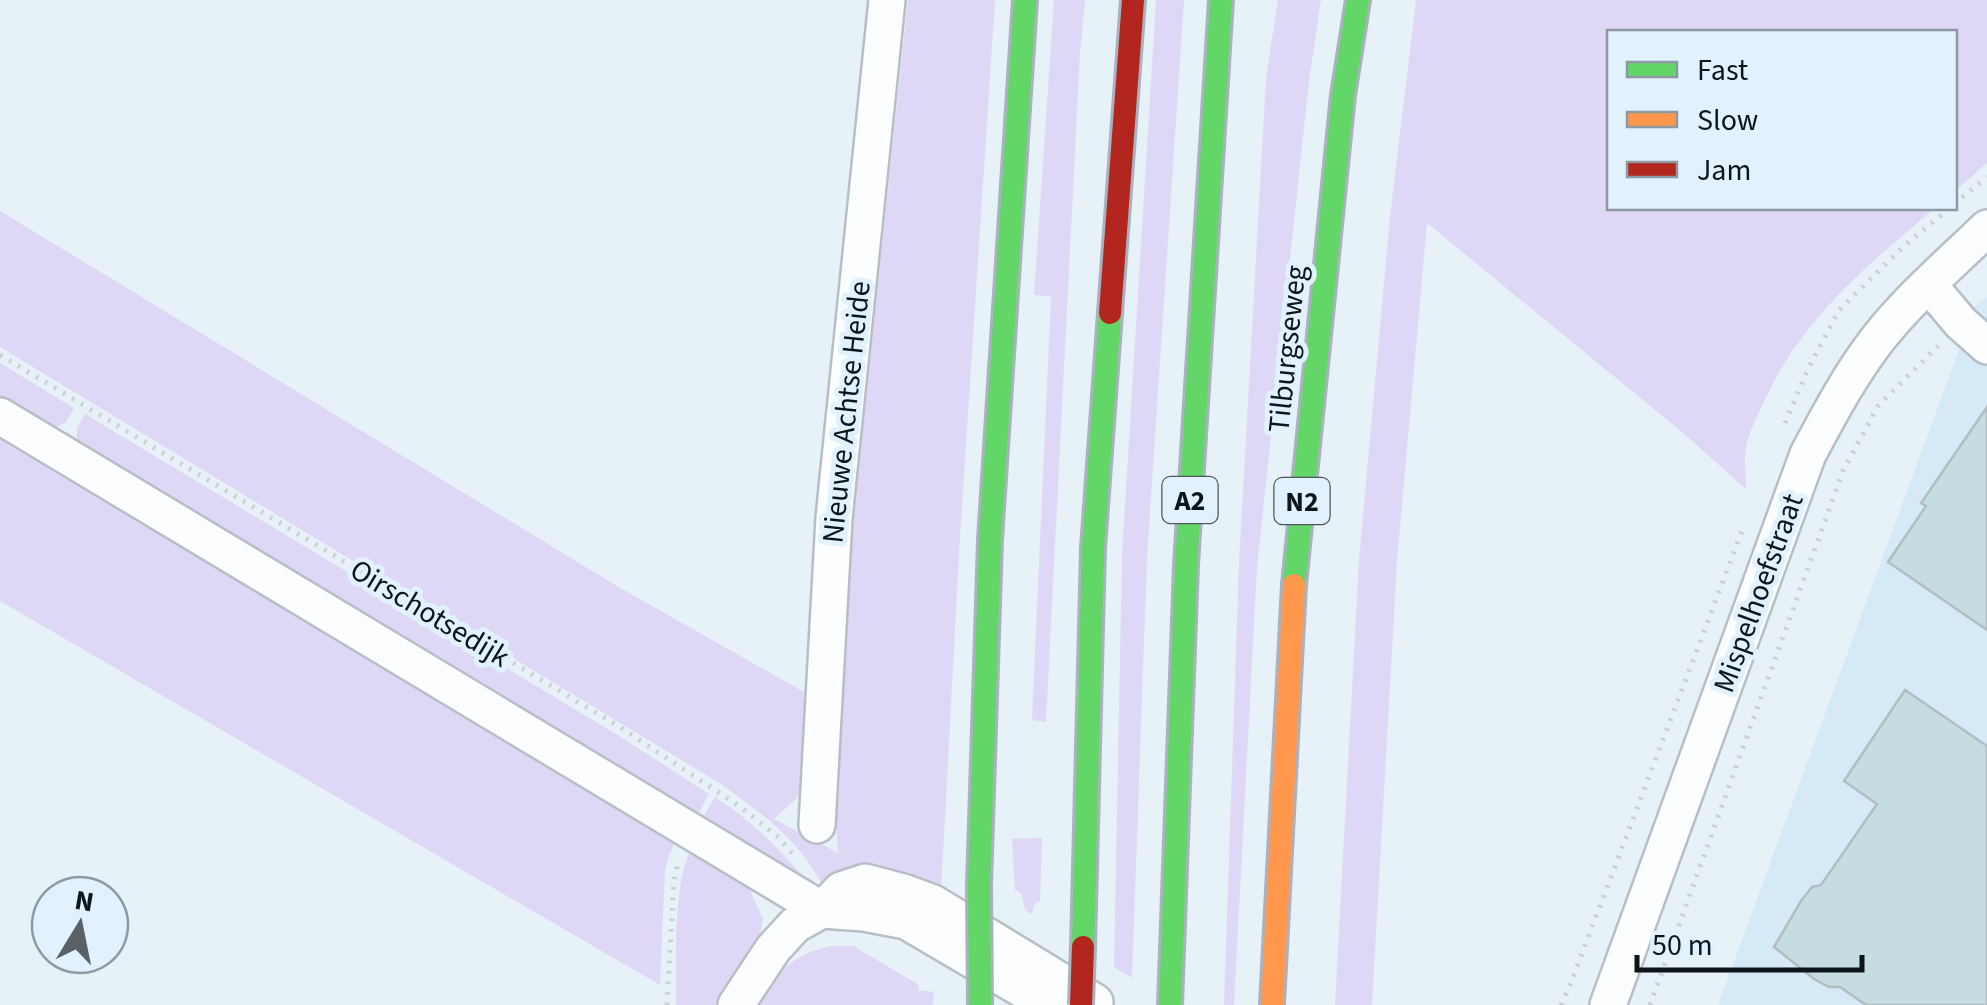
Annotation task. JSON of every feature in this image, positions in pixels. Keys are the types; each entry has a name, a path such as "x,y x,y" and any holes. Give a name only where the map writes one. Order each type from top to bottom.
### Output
{"highway":[{"path":"980,1005 990,540 1024,0"},
{"path":"1081,1005 1093,548 1133,0"},
{"name":"A2","path":"1170,1002 1186,565 1221,0"},
{"name":"Tilburgseweg","path":"1272,1005 1294,584 1343,95 1358,0"}],"street":[{"name":"Nieuwe Achtse Heide","path":"818,825 834,518 887,0"},
{"name":"Mispelhoefstraat","path":"1608,1005 1808,454 1877,340 1987,228"},
{"path":"1928,284 1974,334"},
{"name":"Oirschotsedijk","path":"0,416 822,910 906,921 1049,1005"},
{"path":"736,1005 773,949 795,925 822,910 841,890 864,882 933,902 1100,1005"}],"path":[{"path":"1957,202 1987,177"},
{"name":"Mispelhoefstraat","path":"1650,1005 1843,471 1878,406 1974,334"},
{"name":"Oirschotsedijk","path":"0,355 620,727 742,808 778,837 803,866 822,910"},
{"path":"667,1005 674,879 680,853 691,832"}],"shaded area":[{"path":"908,0 995,0 941,892 836,877 821,883 790,840 721,784 0,347 0,211 617,586 809,695 802,787 795,800 774,819 838,853 836,821 853,523"},
{"path":"1054,0 1085,0 1046,722 1032,720 1051,297 1034,295"},
{"path":"1156,0 1184,0 1147,558 1132,978 1114,967 1122,555"},
{"path":"1278,0 1321,0 1257,567 1234,1005 1224,1005 1239,563 1266,78"},
{"path":"1416,0 1987,0 1987,163 1957,189 1957,30 1607,30 1607,210 1933,210 1836,297 1795,347 1748,437 1746,489 1427,223 1397,561 1372,1005 1335,1005 1359,560 1390,217"},
{"path":"1987,297 1987,1005 1718,1005 1975,306"},
{"path":"0,363 74,408 66,422 51,430 0,400"},
{"path":"85,414 709,794 696,818 77,446 77,428"},
{"path":"0,431 677,837 665,870 660,985 0,601"},
{"path":"715,797 766,838 812,887 701,821"},
{"path":"1042,838 1040,901 1034,904 1032,914 1025,910 1022,894 1015,890 1012,839"},
{"path":"691,849 747,884 763,919 759,941 718,1005 676,1005 678,903"},
{"path":"831,946 853,946 919,985 918,990 934,992 933,1005 754,1005 795,960"}],"building":[{"path":"1987,407 1987,630 1888,562 1926,506 1921,503"},
{"path":"1905,690 1987,746 1987,1005 1866,1005 1840,987 1829,987 1814,979 1774,947 1801,901 1812,887 1821,885 1877,804 1844,781"}],"traffic: fast":[{"path":"979,885 990,540 1025,0"},
{"path":"1170,1005 1186,565 1221,0"},
{"path":"1294,585 1343,95 1358,0"},
{"path":"1083,947 1093,548 1110,313"},
{"path":"979,885 980,1005"}],"traffic: slow":[{"path":"1272,1005 1294,585"}],"traffic: jam":[{"path":"1110,313 1133,0"},
{"path":"1081,1005 1083,947"}]}
